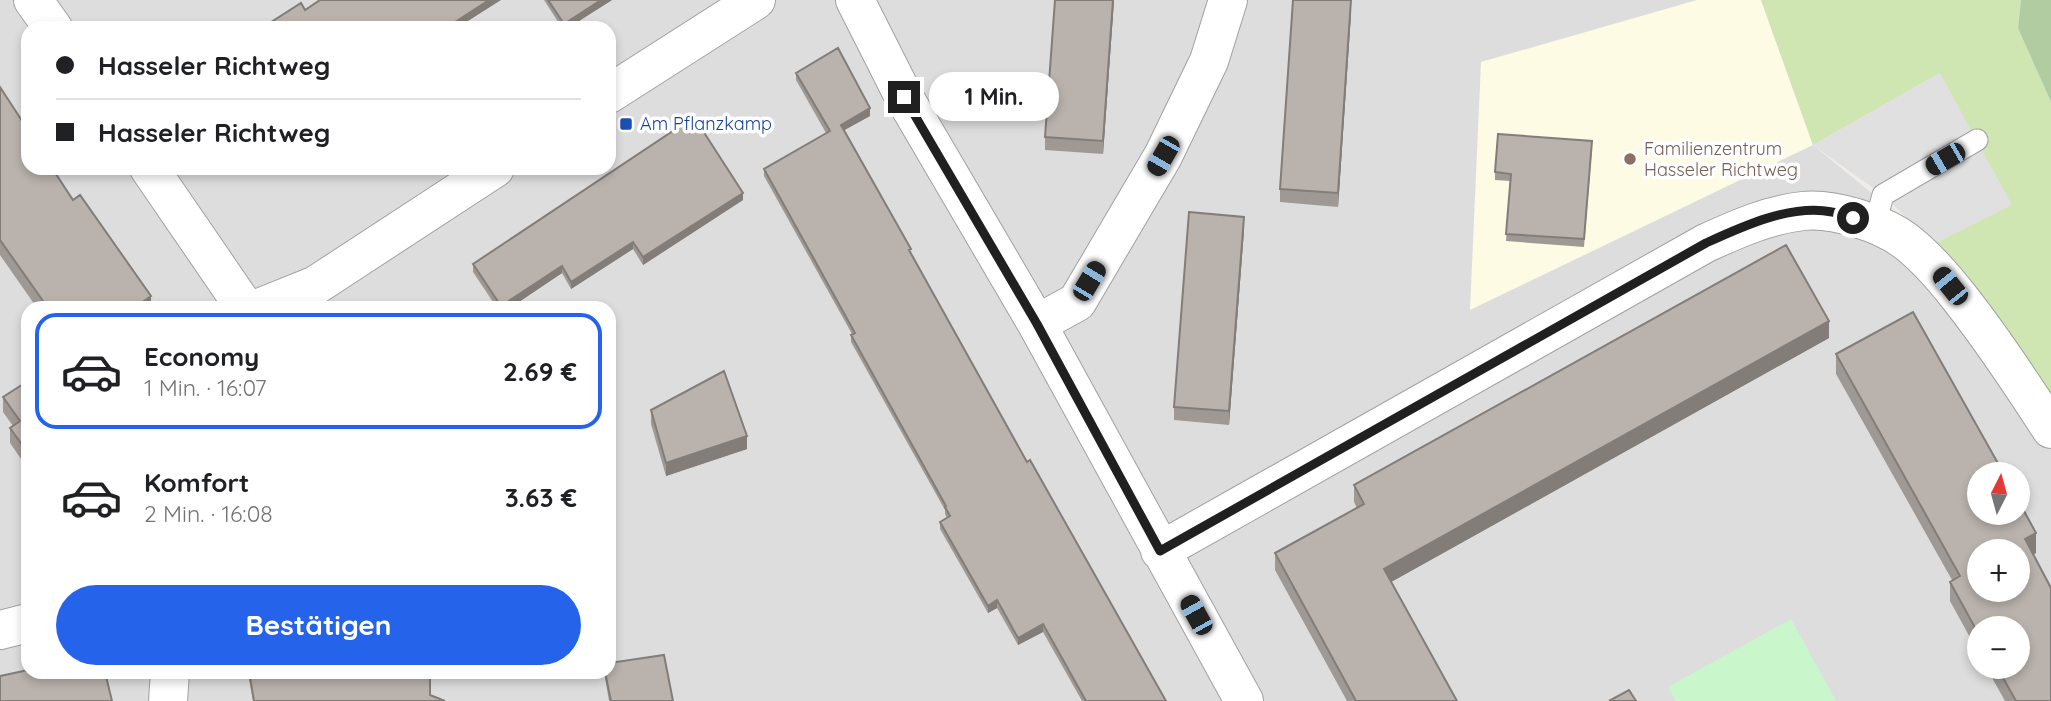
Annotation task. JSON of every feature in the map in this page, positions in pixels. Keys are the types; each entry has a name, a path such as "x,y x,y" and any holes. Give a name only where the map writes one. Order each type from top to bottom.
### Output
{"street":[{"path":"33,0 48,21"},
{"path":"616,89 755,0"},
{"path":"855,0 904,97 1037,324 1244,701"},
{"path":"1037,324 1077,302 1163,156 1209,61 1227,0"},
{"path":"154,175 240,301"},
{"path":"276,301 316,285 484,175"},
{"path":"1160,551 1694,250 1746,224 1803,211 1831,212 1875,225 1907,241 1936,269 1992,338 2051,429"},
{"path":"0,630 21,624"},
{"path":"167,701 169,679"}],"lane":[{"path":"1875,225 1883,195 1977,140"}],"shaded area":[{"path":"0,0 1761,0 1813,145 1934,244 2051,420 2051,701 0,701"},
{"name":"Familienzentrum Hasseler Richtweg","path":"1697,0 1761,0 1813,145 1470,310 1481,62"},
{"path":"1940,73 2012,205 1934,244 1883,195 1813,145"}],"green space":[{"path":"1761,0 2021,0 2018,28 2051,102 2051,420 1934,244 1940,73 1813,145"},
{"path":"2021,0 2051,0 2051,102 2018,28"},
{"path":"1791,619 1836,701 1676,701 1668,687"}],"building":[{"path":"320,0 489,0 457,21 273,21 301,3 305,10"},
{"path":"548,0 601,0 569,21 562,21"},
{"path":"1055,0 1113,0 1103,141 1045,137"},
{"path":"1293,0 1351,0 1338,193 1280,189"},
{"path":"838,48 870,108 841,125 1027,462 1030,460 1166,701 1086,701 1043,624 1018,638 997,600 988,606 940,522 950,516 946,506 851,335 855,333 764,169 830,131 796,73"},
{"path":"0,87 21,119 21,175 57,175 73,200 80,195 151,296 144,301 43,301 0,240"},
{"path":"694,117 743,193 643,257 633,242 571,282 562,266 509,301 498,301 473,264 607,175 616,175 616,169"},
{"path":"1498,134 1592,141 1584,239 1506,234 1511,174 1495,172"},
{"path":"1189,212 1244,217 1229,411 1174,407"},
{"path":"1786,245 1829,321 1384,569 1457,701 1356,701 1275,553 1364,504 1354,485"},
{"path":"1913,312 1997,462 1967,462 1967,525 2030,525 2030,522 2036,533 2025,539 1967,539 1967,602 2030,602 2030,548 2051,588 2051,701 2016,701 2004,679 2030,679 2030,616 1969,616 1950,582 1960,576 1836,354"},
{"path":"724,371 747,436 666,463 651,410"},
{"path":"21,385 21,443 10,428 20,421 3,397"},
{"path":"664,655 673,701 611,701 606,679 616,679 616,662"},
{"path":"21,672 21,679 107,679 112,701 0,701 0,676"},
{"path":"250,679 430,679 430,695 445,701 254,701"},
{"path":"1629,690 1636,701 1609,701"}],"place":[{"name":"Am Pflanzkamp","path":"626,124"},
{"name":"Familienzentrum Hasseler Richtweg","path":"1630,159"}],"route":[{"path":"904,97 1037,324 1160,551 1706,243 1746,224 1803,211 1831,212 1853,218"}]}
